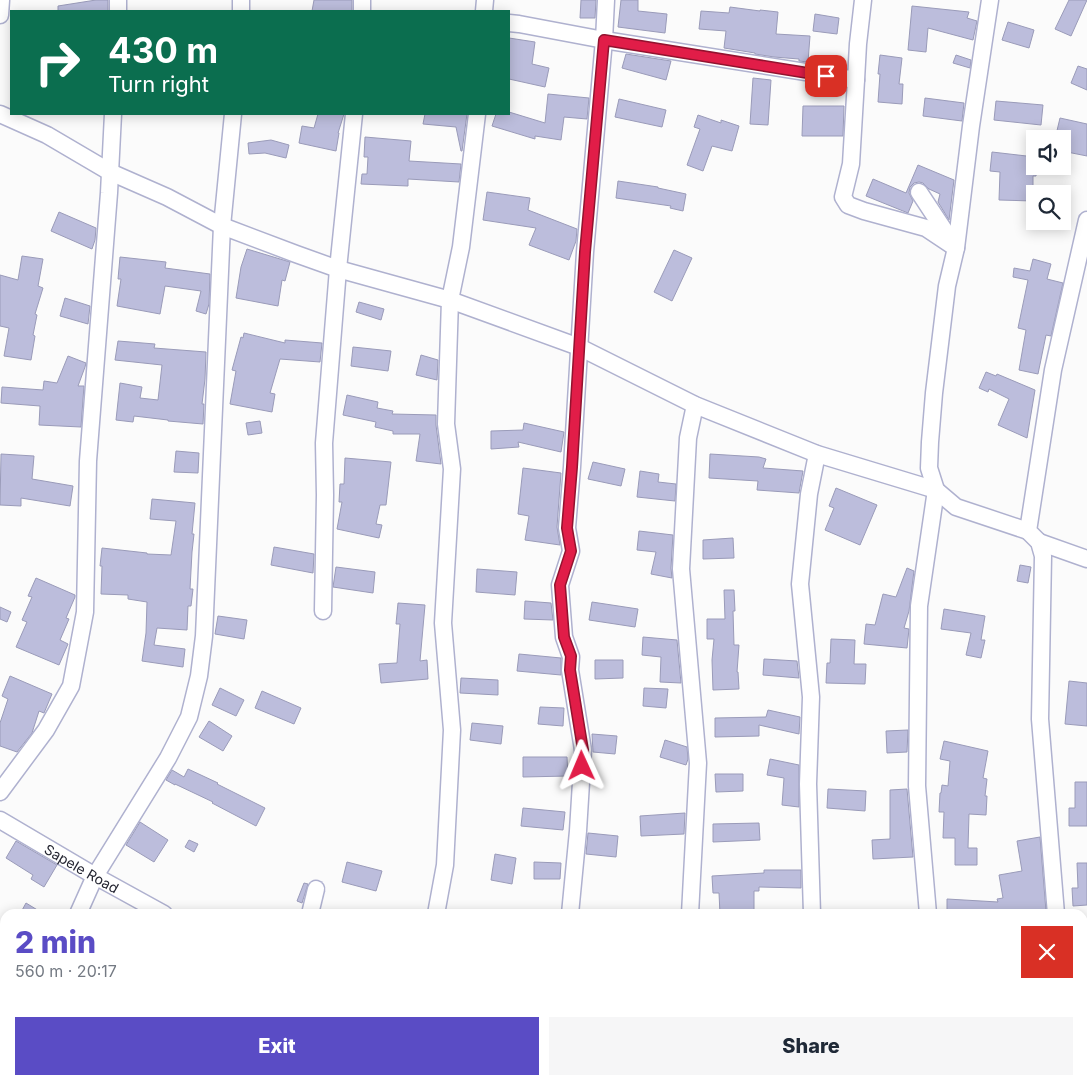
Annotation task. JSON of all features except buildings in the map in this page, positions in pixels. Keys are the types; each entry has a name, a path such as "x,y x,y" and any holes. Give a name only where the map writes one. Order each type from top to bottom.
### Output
{"street":[{"path":"0,14 1,0"},
{"path":"570,909 583,750 570,670 571,656 564,637 560,585 571,551 567,528 585,252 606,0"},
{"path":"863,0 858,44 851,164 843,197 848,205 864,212 926,228 956,248"},
{"path":"928,909 917,786 919,606 936,490 929,468 934,393 947,286 956,248 971,126 990,0"},
{"path":"510,23 856,80"},
{"path":"0,114 47,135 110,172 167,197 222,226 338,269 450,300 579,347 696,405 818,454 936,490 956,507 1087,559"},
{"path":"0,792 46,730 71,686 85,612 88,461 113,115"},
{"path":"80,909 95,876 172,750 188,717 199,676 204,636 222,226 233,115"},
{"path":"323,611 324,443 338,269 354,115"},
{"path":"437,909 445,865 452,730 443,623 452,469 446,424 450,300 461,247 477,115"},
{"path":"919,192 956,248"},
{"path":"1056,909 1040,719 1043,556 1033,536 1053,370 1087,220"},
{"path":"690,909 698,762 682,569 688,438 696,405"},
{"path":"812,909 808,784 811,697 800,584 808,494 818,454"},
{"name":"Sapele Road","path":"0,820 155,909"},
{"path":"311,909 316,889"}],"route":[{"path":"582,766 583,750 570,670 571,656 564,637 560,585 571,551 567,528 585,252 604,40 826,76"}]}
